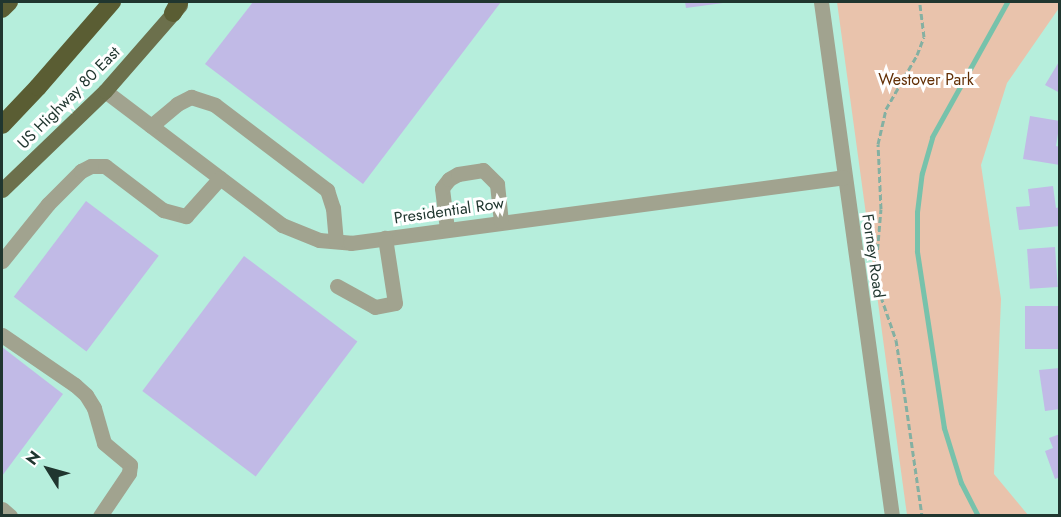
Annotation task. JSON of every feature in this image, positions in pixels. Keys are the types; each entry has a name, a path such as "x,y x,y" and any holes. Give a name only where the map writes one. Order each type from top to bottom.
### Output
{"highway":[{"path":"2,9 9,2"},
{"path":"2,125 112,2"}],"main road":[{"name":"US Highway 80 East","path":"2,190 105,91 178,5"}],"street":[{"name":"Forney Road","path":"821,2 892,516"},
{"name":"Presidential Row","path":"105,91 282,225 319,240 351,243 501,221 844,177"},
{"path":"151,126 177,104 191,97 215,105 327,190 333,208 336,241"},
{"path":"2,261 48,204 81,171 91,166 105,166 163,210 186,216 220,178"},
{"path":"447,229 442,188 449,179 458,174 483,170 497,184 501,221"},
{"path":"338,286 375,307 394,303 385,238"},
{"path":"2,335 86,395 94,408 104,443 130,465 129,473 100,516"},
{"path":"2,510 9,516"}],"path":[{"path":"877,276 881,209 878,144 886,109 917,55 924,37 920,2"},
{"path":"878,286 896,340 902,370 922,516"}],"green space":[{"name":"Westover Park","path":"837,2 1059,2 1059,8 1007,83 981,165 1001,299 994,474 1028,515 907,515"}],"building":[{"path":"253,2 501,2 363,184 205,64"},
{"path":"685,2 723,2 723,3 686,8"},
{"path":"1060,60 1060,93 1045,85"},
{"path":"1030,116 1060,121 1056,146 1060,147 1060,165 1023,159"},
{"path":"1053,186 1056,208 1060,207 1060,226 1019,230 1016,207 1030,206 1028,189"},
{"path":"86,201 159,256 86,352 14,297"},
{"path":"1055,247 1058,287 1030,289 1027,249"},
{"path":"244,256 357,341 256,476 142,391"},
{"path":"1025,306 1060,306 1060,349 1025,349"},
{"path":"2,347 63,394 2,476"},
{"path":"1060,368 1060,409 1045,411 1039,370"},
{"path":"1060,434 1060,477 1055,479 1045,451 1053,448 1049,438"}],"waterway":[{"path":"978,516 961,483 944,428 917,251 917,212 922,173 932,137 1007,2"}]}
